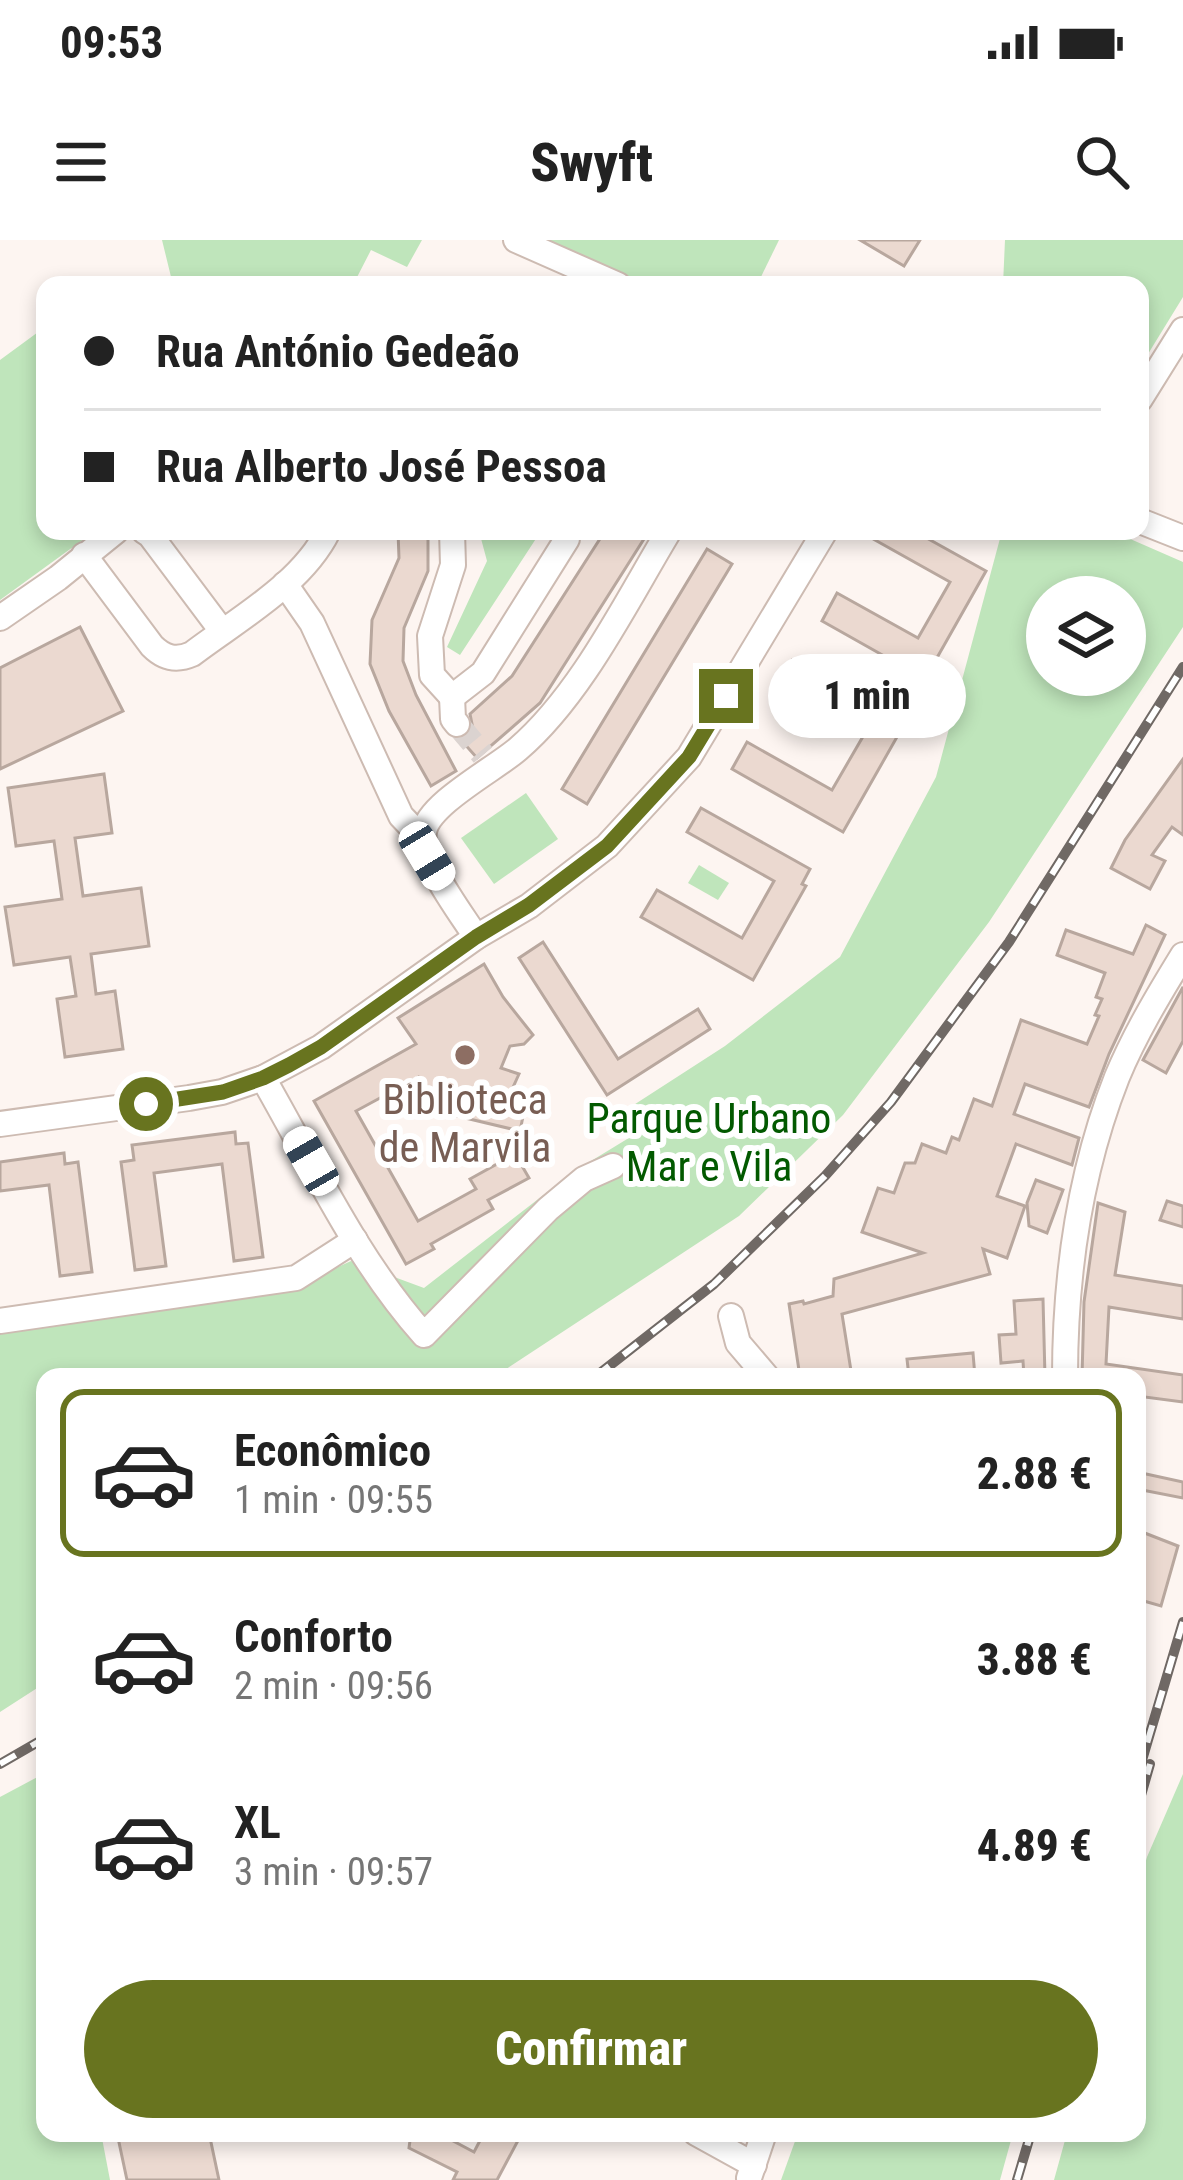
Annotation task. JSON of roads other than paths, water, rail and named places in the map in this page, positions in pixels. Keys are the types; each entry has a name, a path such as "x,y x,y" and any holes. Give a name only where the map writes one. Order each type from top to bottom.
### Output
{"street":[{"path":"516,240 598,276"},
{"path":"1149,385 1183,330"},
{"path":"1149,525 1183,538"},
{"path":"0,618 104,540"},
{"path":"155,540 222,631"},
{"path":"84,555 152,646 166,657 177,658 192,654 285,584 312,558 323,540"},
{"path":"452,540 453,565 430,636 432,675 452,698 453,719 458,724"},
{"path":"452,698 482,673 566,540"},
{"path":"423,839 431,814 488,761 519,749 563,704 663,540"},
{"path":"0,1124 189,1098 263,1078 321,1047 529,905 607,846 679,770 814,540"},
{"path":"285,584 312,623 401,816 423,839 427,856 476,937"},
{"path":"1065,1368 1065,1321 1083,1192 1095,1144 1118,1076 1183,955"},
{"path":"263,1078 355,1240 424,1335 548,1209 584,1179 614,1166"},
{"path":"0,1321 296,1278 355,1240"},
{"path":"731,1316 738,1343 759,1368"},
{"path":"709,2142 751,2172 761,2142"}],"tunnel":[{"path":"457,724 483,755"}],"railway":[{"path":"607,1368 714,1284 825,1176 891,1102 1009,942 1183,667"},
{"path":"1146,1747 1183,1622"},
{"path":"0,1764 36,1743"},
{"path":"1146,1778 1150,1764"},
{"path":"1017,2180 1028,2142"}],"place":[{"name":"Biblioteca de Marvila","path":"465,1055"}],"park label":[{"name":"Parque Urbano Mar e Vila","path":"709,1142"}]}
